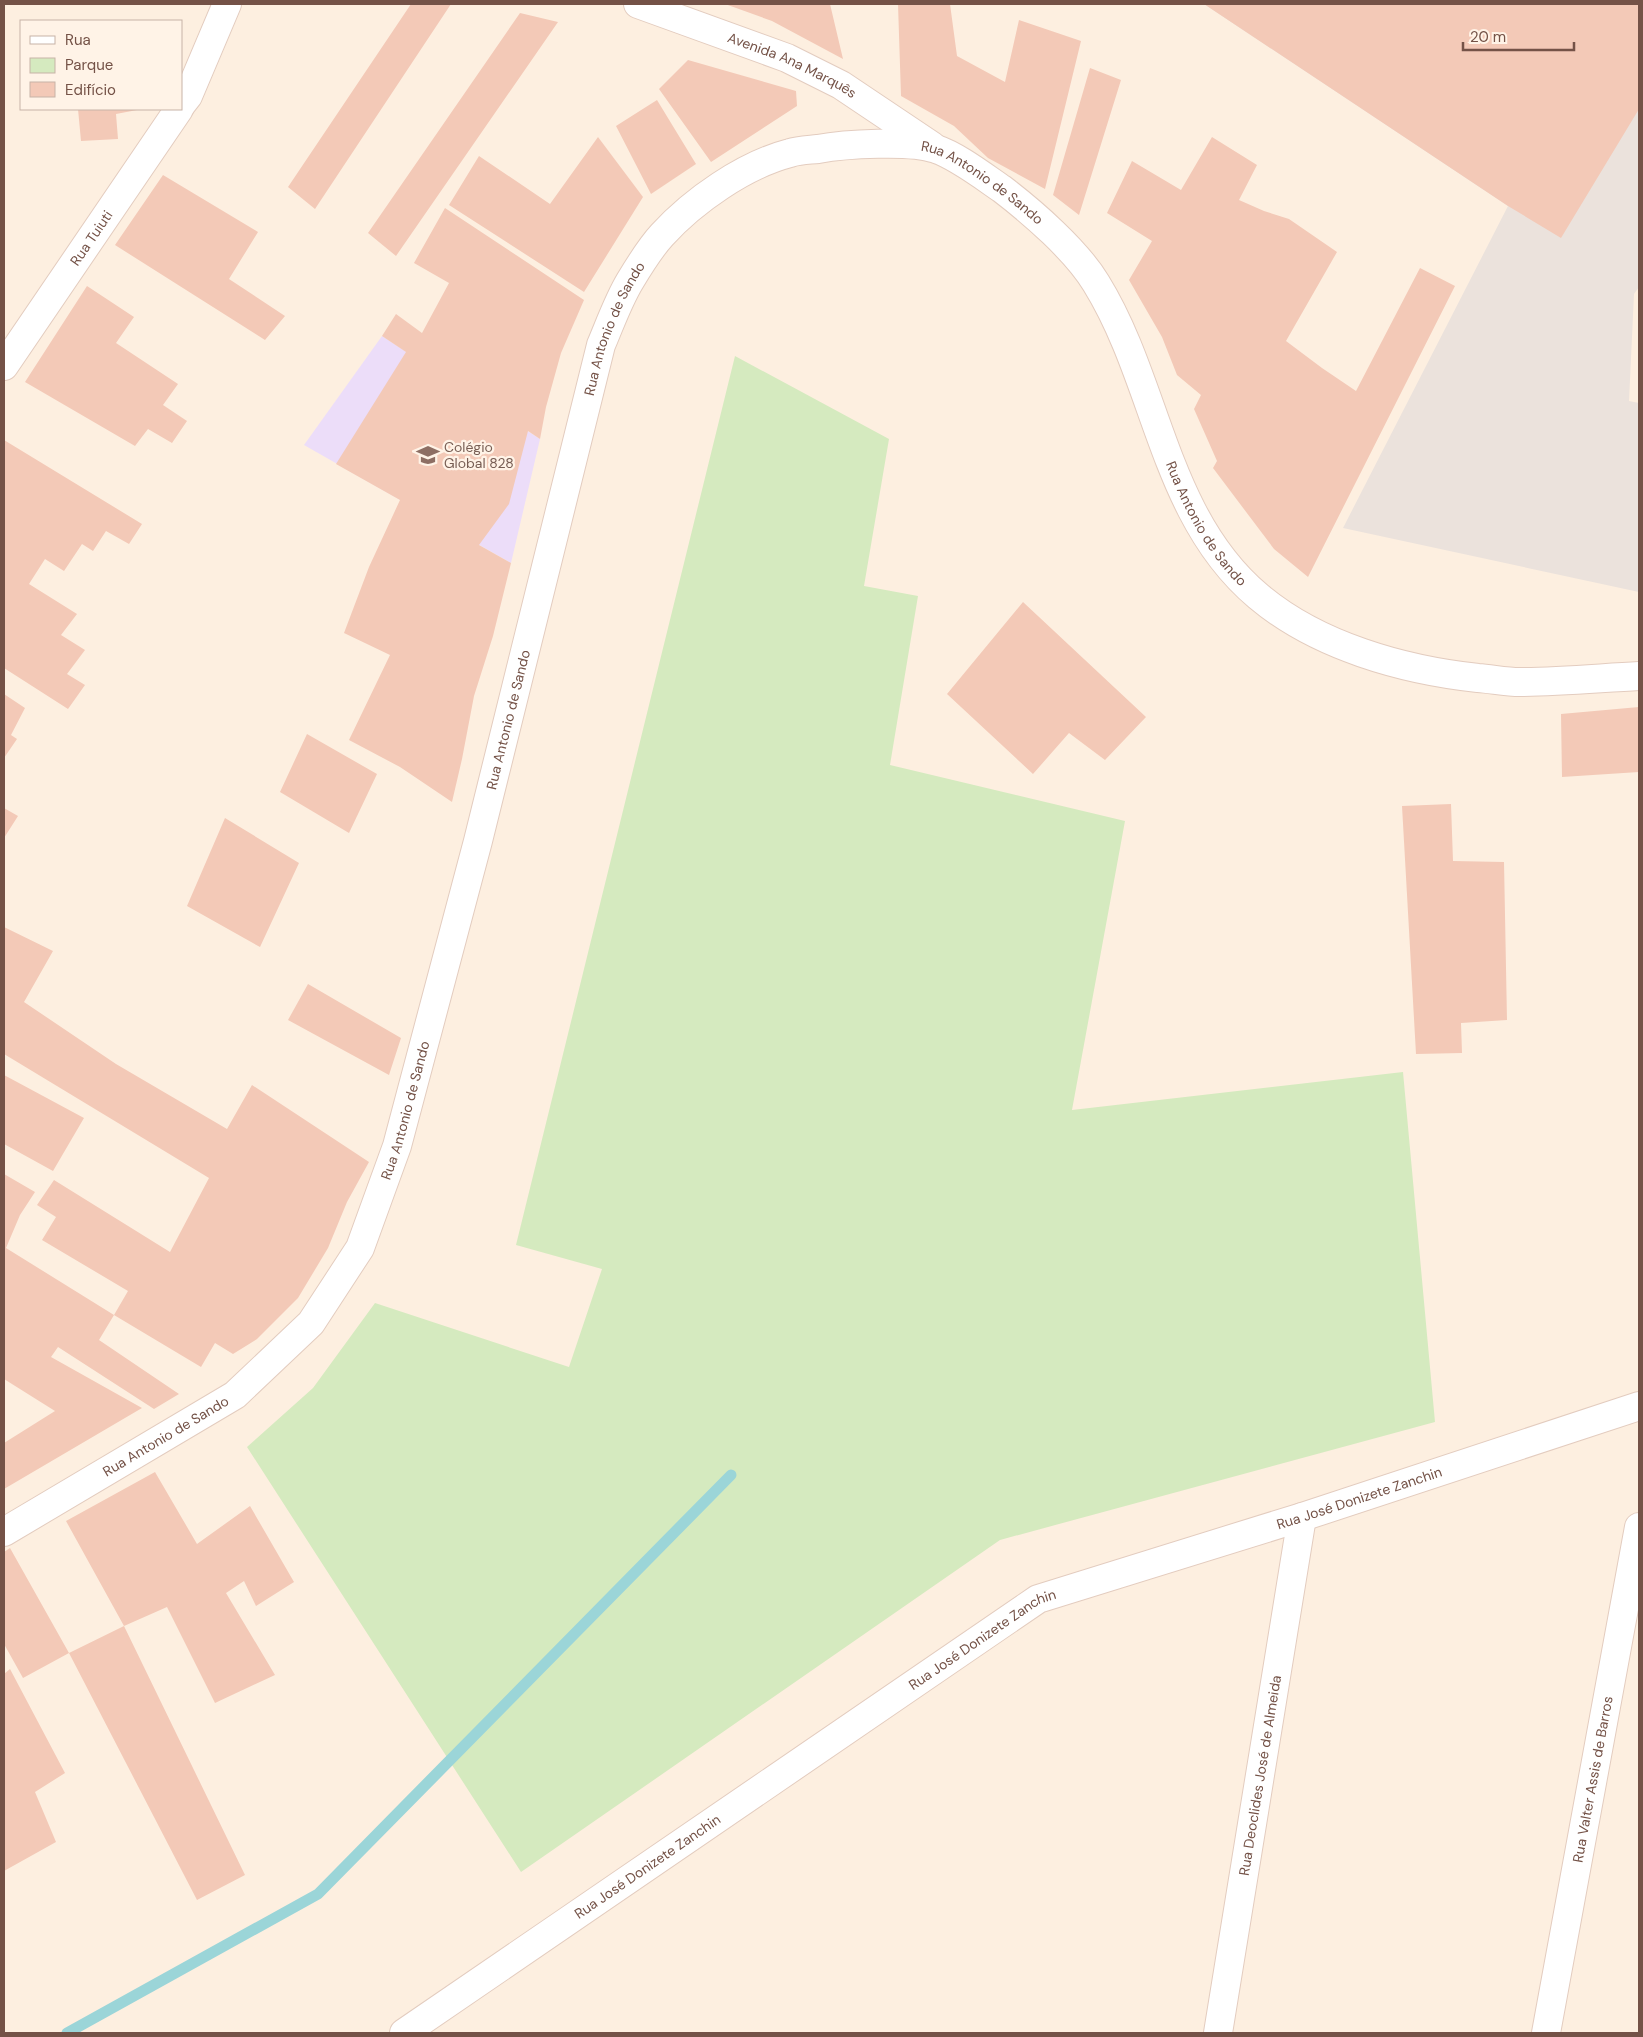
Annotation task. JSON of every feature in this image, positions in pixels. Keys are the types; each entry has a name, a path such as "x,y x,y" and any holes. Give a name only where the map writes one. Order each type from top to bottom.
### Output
{"street":[{"path":"182,104 188,96 227,4"},
{"name":"Avenida Ana Marquês","path":"638,4 787,58 841,85 935,148"},
{"name":"Rua Tuiuti","path":"4,366 178,110"},
{"name":"Rua Antonio de Sando","path":"4,1532 236,1395 311,1323 360,1248 399,1136 478,841 601,345 628,283 661,236 702,198 751,168 790,153 828,147 896,144 935,148 978,172 1016,200 1059,239 1095,280 1119,326 1176,474 1198,523 1226,566 1258,596 1288,619 1324,638 1371,655 1442,674 1518,682 1639,676"},
{"name":"Rua José Donizete Zanchin","path":"404,2033 1038,1599 1302,1518 1639,1406"},
{"name":"Rua Deoclides José de Almeida","path":"1218,2033 1302,1518"},
{"name":"Rua Valter Assis de Barros","path":"1546,2033 1639,1527"}],"shaded area":[{"path":"1204,4 1639,4 1639,287 1634,294 1629,401 1639,403 1639,592 1343,528 1508,206"},
{"name":"Colégio Global 828","path":"382,336 540,439 511,563 304,445"}],"green space":[{"path":"735,356 889,439 864,586 918,596 890,765 1125,821 1072,1110 1403,1072 1435,1422 1000,1540 521,1872 247,1447 313,1388 375,1303 569,1367 602,1269 516,1245"}],"building":[{"path":"411,4 451,4 315,209 288,187"},
{"path":"725,4 830,4 843,59 772,21"},
{"path":"898,4 950,4 957,56 1005,82 1019,20 1081,41 1045,189 988,158 954,126 901,96"},
{"path":"1204,4 1639,4 1639,109 1561,238 1508,206"},
{"path":"520,13 558,22 396,256 368,233"},
{"path":"688,60 796,91 797,106 711,162 659,89"},
{"path":"1090,68 1121,80 1079,215 1053,195"},
{"path":"657,100 696,164 651,194 616,126"},
{"path":"78,110 137,110 116,114 118,139 81,141"},
{"path":"598,137 643,197 584,292 449,205 479,156 550,204"},
{"path":"1212,137 1257,165 1239,200 1289,219 1337,252 1286,341 1356,391 1420,268 1455,286 1308,577 1274,549 1213,468 1217,461 1194,409 1201,395 1177,375 1162,337 1129,280 1152,241 1107,213 1132,161 1181,190"},
{"path":"163,175 258,232 229,279 285,316 265,340 115,245"},
{"path":"445,208 584,300 561,353 546,407 540,439 528,431 509,504 479,545 511,563 493,636 474,696 452,802 400,767 349,740 390,655 344,633 369,567 400,500 336,464 406,352 382,336 396,314 422,333 449,283 414,263"},
{"path":"87,286 134,317 116,343 178,384 163,405 187,421 172,443 148,429 135,446 25,382"},
{"path":"4,440 142,524 129,544 106,531 93,551 82,544 64,571 45,559 29,584 77,614 61,635 85,650 67,674 85,685 68,709 4,668"},
{"path":"1023,602 1146,717 1105,760 1069,733 1033,774 947,694"},
{"path":"4,694 25,708 11,735 17,739 4,758"},
{"path":"1639,707 1639,772 1562,777 1561,714"},
{"path":"307,734 377,774 349,833 280,792"},
{"path":"1451,804 1453,861 1504,862 1507,1020 1461,1023 1462,1053 1416,1054 1402,806"},
{"path":"4,808 18,816 4,838"},
{"path":"225,818 299,863 260,947 187,906"},
{"path":"4,927 53,951 24,1002 116,1064 227,1129 252,1085 369,1162 347,1202 328,1248 298,1298 257,1339 233,1354 215,1343 201,1367 114,1315 128,1291 42,1240 56,1217 37,1205 54,1180 170,1252 209,1178 4,1054"},
{"path":"308,984 401,1038 389,1075 288,1020"},
{"path":"4,1075 84,1118 53,1171 4,1144"},
{"path":"4,1174 35,1192 20,1215 6,1248 114,1315 99,1340 179,1394 154,1409 58,1347 51,1357 142,1408 4,1489 4,1443 55,1411 4,1379"},
{"path":"155,1472 197,1544 250,1506 294,1582 256,1606 244,1581 226,1593 275,1675 215,1703 167,1607 124,1626 66,1521"},
{"path":"10,1548 69,1653 23,1678 4,1644 4,1552"},
{"path":"124,1626 245,1875 197,1900 69,1653"},
{"path":"10,1669 65,1773 35,1792 56,1842 4,1871 4,1674"}],"waterway":[{"path":"67,2033 318,1894 731,1475"}],"place":[{"name":"Colégio Global 828","path":"428,455"}]}
